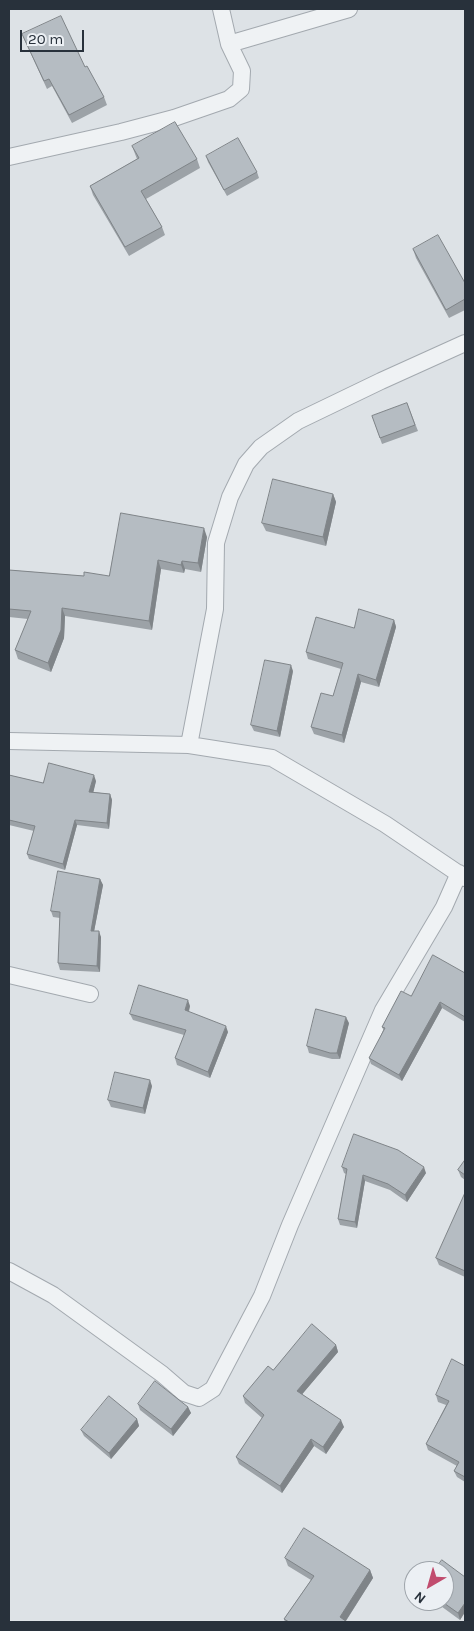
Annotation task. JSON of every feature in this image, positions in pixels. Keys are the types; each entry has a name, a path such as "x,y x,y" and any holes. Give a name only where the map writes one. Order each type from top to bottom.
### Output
{"street":[{"path":"9,157 148,125 229,99 241,89 242,71 229,44 221,9"},
{"path":"229,44 349,9"},
{"path":"189,745 215,610 216,543 230,497 246,464 260,447 298,421 465,343"},
{"path":"9,741 189,745 272,758 385,824 462,875 383,1010 290,1225 262,1296 213,1389 199,1398 184,1393 162,1374 52,1295 9,1271"},
{"path":"9,975 90,994"}],"building":[{"path":"61,16 85,67 87,66 104,97 69,115 49,79 44,81 22,34"},
{"path":"175,122 197,159 141,191 162,227 125,247 90,186 139,158 132,146"},
{"path":"238,138 257,172 224,190 206,156"},
{"path":"438,235 465,283 465,299 446,310 413,249"},
{"path":"407,403 415,425 380,438 372,416"},
{"path":"273,479 333,494 323,537 262,523"},
{"path":"121,513 204,528 198,563 182,561 181,565 158,560 149,621 62,608 61,630 48,663 15,650 31,611 9,609 9,570 84,576 84,572 109,576"},
{"path":"359,609 394,620 376,680 358,674 342,735 311,727 321,693 333,696 343,663 306,652 316,617 354,628"},
{"path":"265,660 291,665 277,731 251,725"},
{"path":"49,763 94,775 89,792 110,794 107,823 75,820 63,864 27,854 35,826 9,820 9,775 43,783"},
{"path":"58,871 100,879 91,931 99,931 97,966 58,963 60,912 51,911"},
{"path":"433,955 465,973 465,1017 440,1002 399,1075 369,1058 385,1028 382,1027 401,991 411,996"},
{"path":"139,985 188,1000 185,1010 226,1026 208,1072 175,1058 186,1030 130,1014"},
{"path":"316,1009 346,1017 337,1053 330,1053 307,1046"},
{"path":"115,1072 150,1080 143,1108 108,1100"},
{"path":"354,1134 398,1150 424,1167 405,1195 388,1184 363,1175 355,1222 338,1219 347,1169 342,1167"},
{"path":"465,1160 465,1175 458,1170"},
{"path":"465,1193 465,1271 436,1258"},
{"path":"312,1324 336,1345 297,1391 341,1420 323,1447 311,1439 280,1486 236,1457 264,1415 243,1396 268,1366 273,1370"},
{"path":"452,1359 465,1366 465,1477 454,1471 459,1462 426,1444 449,1401 436,1395"},
{"path":"155,1381 188,1407 171,1429 138,1404"},
{"path":"109,1396 137,1419 109,1453 81,1430"},
{"path":"304,1528 370,1570 340,1617 347,1622 289,1622 284,1619 314,1576 285,1558"},
{"path":"454,1569 465,1577 465,1603 458,1613 454,1610"}]}
